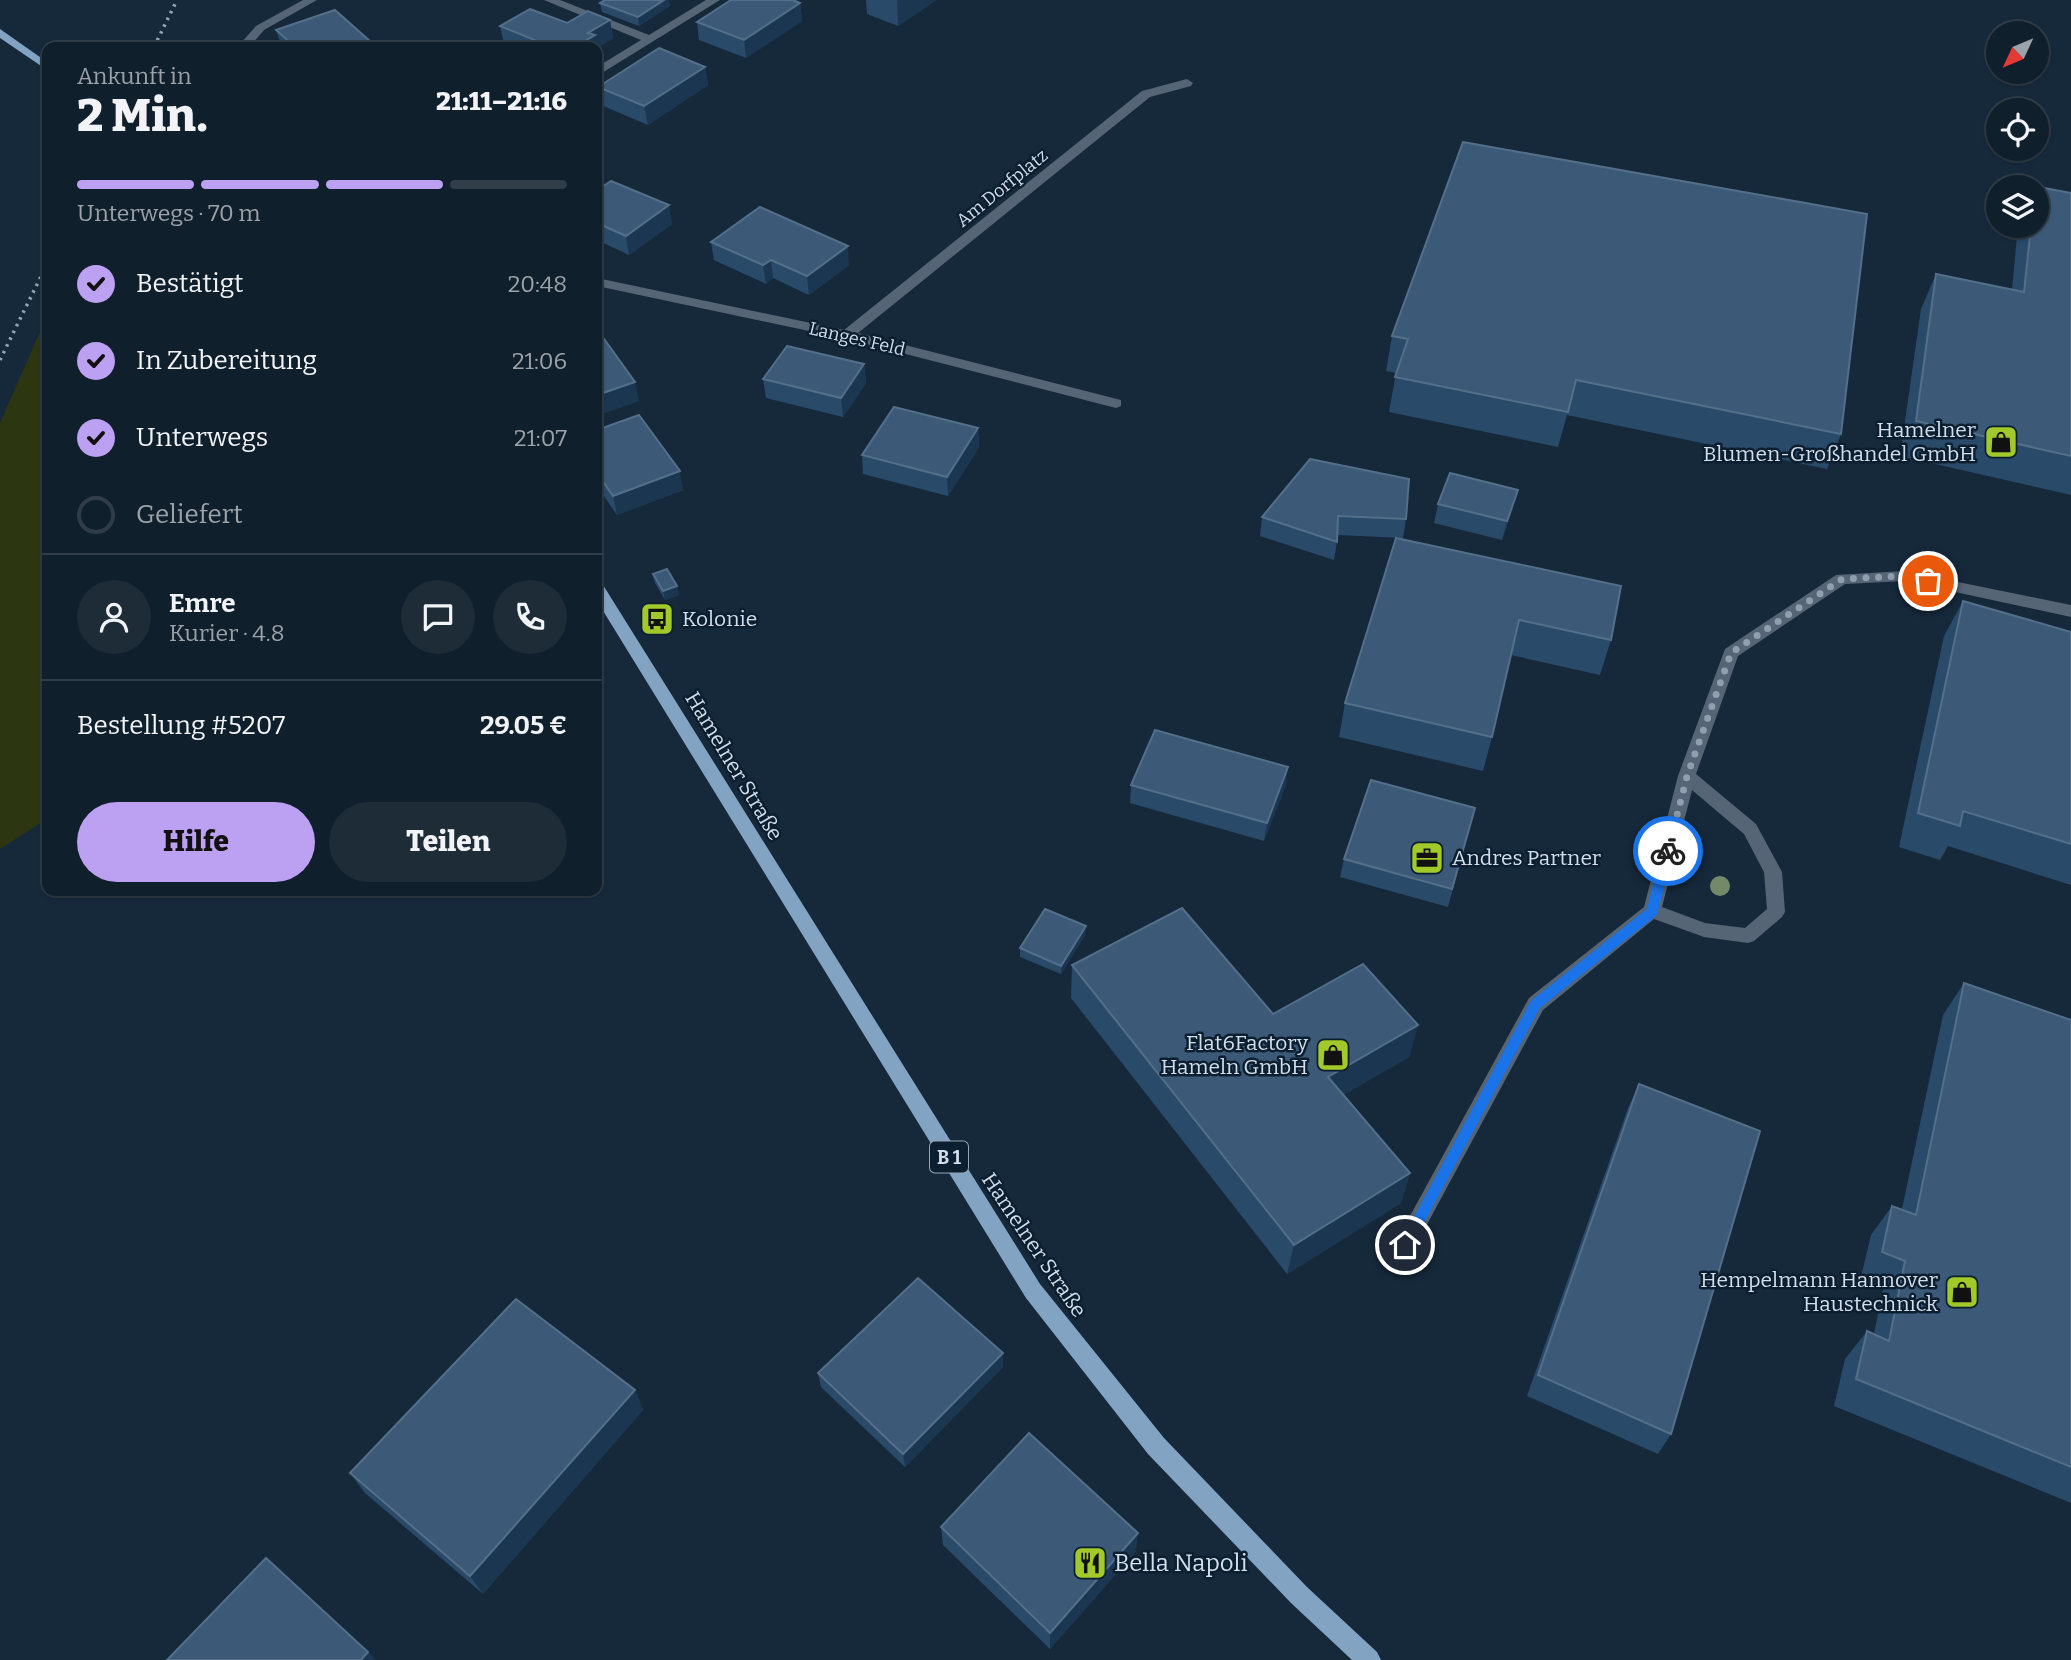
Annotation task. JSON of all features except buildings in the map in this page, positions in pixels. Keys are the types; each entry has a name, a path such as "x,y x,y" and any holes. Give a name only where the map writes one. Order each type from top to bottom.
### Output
{"main road":[{"path":"0,32 42,63"},
{"name":"Hamelner Straße","path":"602,597 1033,1291 1156,1446 1299,1595 1369,1660"}],"street":[{"path":"251,42 260,28 311,0"},
{"path":"550,0 649,39"},
{"path":"602,69 714,0"},
{"name":"Am Dorfplatz","path":"847,335 1146,94 1187,83"},
{"name":"Langes Feld","path":"602,283 847,335 1116,403"},
{"path":"1405,1245 1535,1004 1652,911 1687,776 1731,653 1842,579 1904,576 2071,611"},
{"path":"1652,911 1704,930 1748,936 1776,912 1773,872 1750,829 1687,776"}],"green space":[{"path":"42,327 42,822 0,849 0,423"}],"railway":[{"path":"156,42 177,0"},
{"path":"0,360 42,274"}],"way so far":[{"path":"1668,851 1687,776 1731,653 1842,579 1904,576 1928,581"}],"place":[{"name":"Hamelner Blumen-Großhandel GmbH","path":"2001,442"},
{"name":"Kolonie","path":"657,619"},
{"name":"Andres Partner","path":"1427,858"},
{"name":"Flat6Factory Hameln GmbH","path":"1333,1055"},
{"name":"Hempelmann Hannover Haustechnick","path":"1962,1292"},
{"name":"Bella Napoli","path":"1090,1563"}],"route":[{"path":"1405,1245 1535,1004 1652,911 1668,851"}]}
